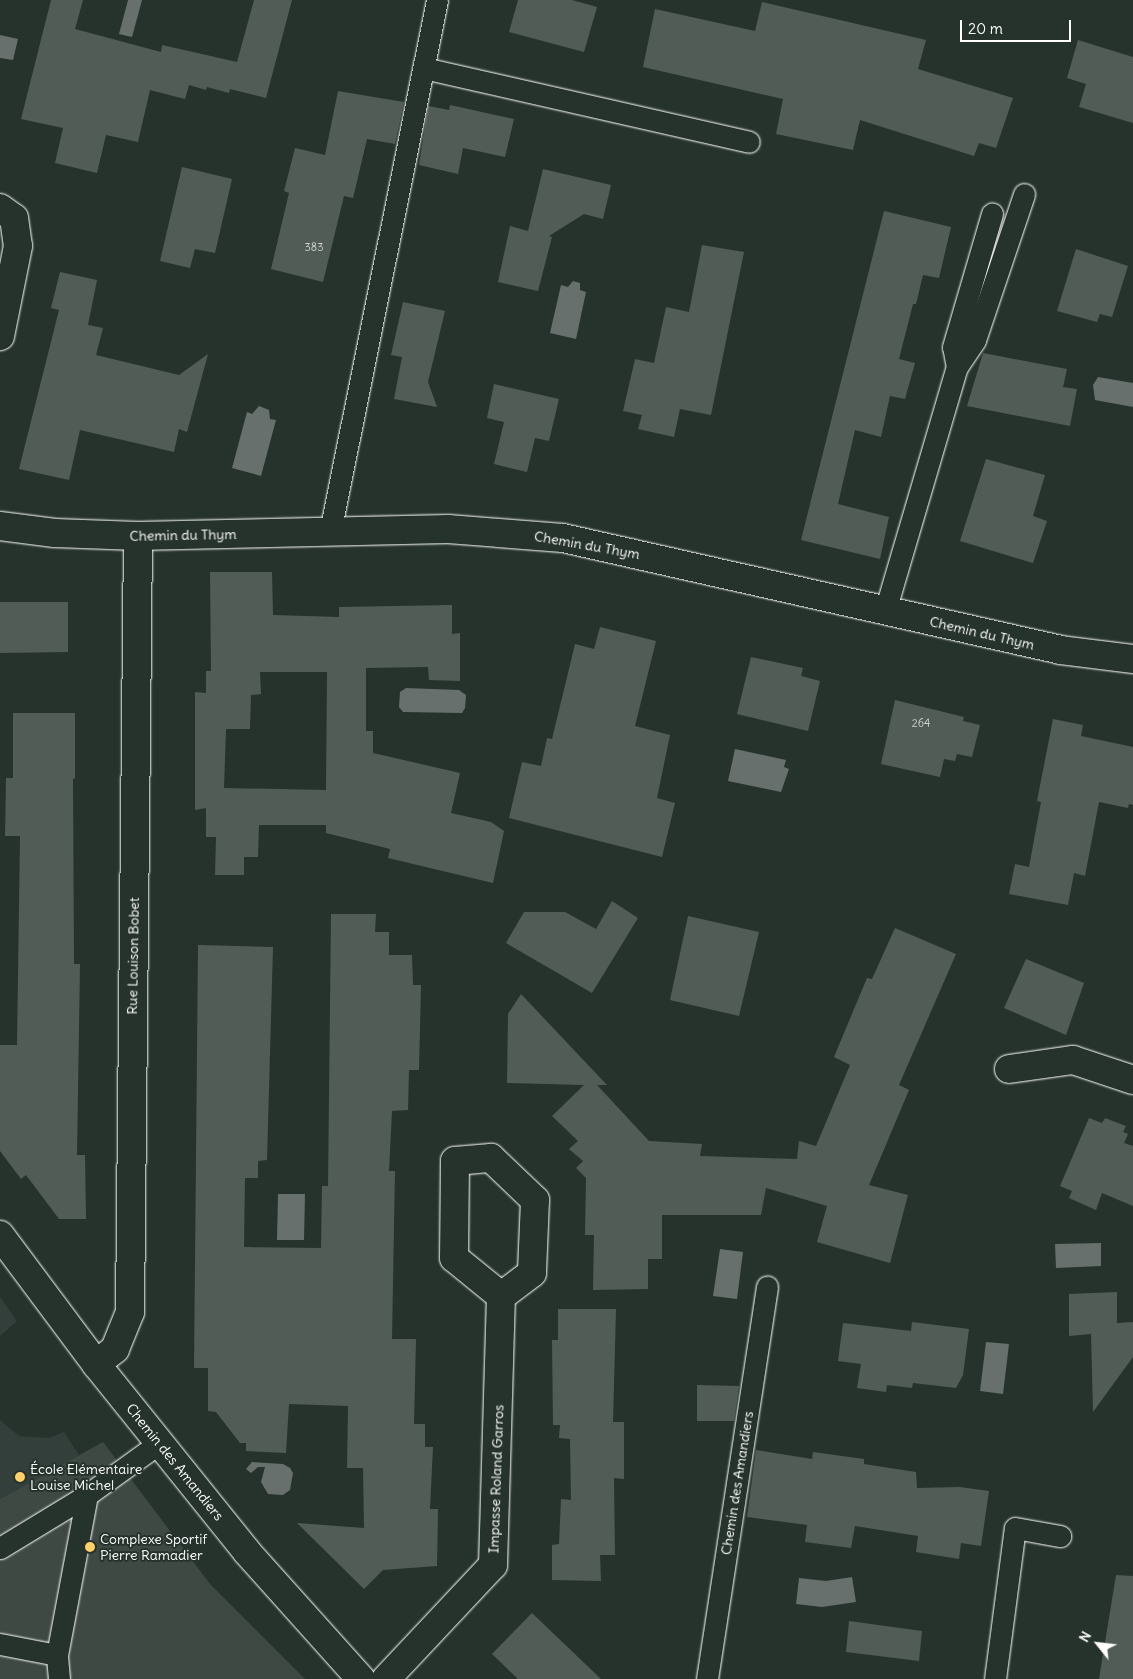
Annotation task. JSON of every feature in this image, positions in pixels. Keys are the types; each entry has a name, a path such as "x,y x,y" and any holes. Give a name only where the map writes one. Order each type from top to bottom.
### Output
{"street":[{"path":"0,208 14,218 18,246 0,336"},
{"name":"Chemin du Thym","path":"0,526 55,533 138,536 448,529 563,538 1061,650 1133,659"},
{"name":"Rue Louison Bobet","path":"96,1364 115,1349 130,1312 138,536"},
{"path":"1010,1069 1073,1060 1133,1080"},
{"path":"492,1158 535,1200 532,1274 501,1296 454,1258 455,1161 492,1158"},
{"name":"Chemin des Amandiers","path":"0,1236 96,1364 247,1552 361,1679"},
{"name":"Impasse Roland Garros","path":"386,1679 493,1565 501,1296"}],"lane":[{"path":"330,532 438,0"},
{"path":"424,68 749,142"},
{"path":"886,611 957,367 975,340 1024,194"},
{"path":"957,367 953,347 992,214"},
{"name":"Chemin des Amandiers","path":"706,1679 766,1287"},
{"path":"0,1548 87,1495 159,1443"},
{"path":"59,1679 57,1656 87,1495"},
{"path":"995,1679 1016,1528 1060,1536"},
{"path":"0,1644 57,1656"}],"shaded area":[{"path":"128,0 142,0 132,37 119,34"},
{"path":"0,35 18,39 13,60 0,58"},
{"path":"573,281 580,283 580,290 586,292 576,339 550,333 561,285 568,287"},
{"path":"1098,377 1133,383 1133,407 1095,400 1093,385"},
{"path":"259,406 269,410 270,419 276,420 261,476 232,468 247,412 252,414"},
{"path":"406,688 459,690 466,695 465,708 462,713 403,712 399,707 400,692"},
{"path":"735,749 786,760 784,767 789,769 781,792 728,781"},
{"path":"278,1194 305,1194 304,1240 277,1240"},
{"path":"1101,1243 1101,1266 1056,1268 1055,1244"},
{"path":"720,1249 743,1252 737,1299 713,1296"},
{"path":"0,1297 17,1321 0,1336"},
{"path":"986,1342 1009,1344 1003,1394 980,1391"},
{"name":"École Elémentaire Louise Michel","path":"0,1420 19,1436 49,1438 64,1432 79,1455 0,1499"},
{"name":"Complexe Sportif Pierre Ramadier","path":"103,1442 210,1584 305,1679 0,1679 0,1499"},
{"path":"252,1462 283,1464 290,1468 293,1473 290,1490 283,1495 268,1494 261,1482 265,1467 258,1467 251,1473 246,1469"},
{"path":"852,1577 856,1602 822,1607 796,1604 799,1578 826,1581"}],"building":[{"path":"51,0 83,0 75,29 161,52 162,45 237,62 254,0 292,0 266,98 230,89 229,93 207,87 206,90 189,85 185,99 150,90 138,142 106,135 97,173 55,163 63,128 21,119"},
{"path":"518,0 572,0 597,7 584,52 509,32"},
{"path":"762,2 926,40 918,69 1013,98 996,148 979,143 974,156 860,120 853,150 776,134 783,99 643,67 655,9 755,31"},
{"path":"1078,40 1133,57 1133,123 1079,107 1086,84 1067,78"},
{"path":"338,91 404,102 395,144 367,139 353,198 344,196 323,282 271,269 289,193 284,191 295,148 325,155"},
{"path":"450,105 514,119 505,157 463,148 458,174 419,165 428,106 449,110"},
{"path":"182,167 232,179 215,253 195,249 190,268 160,261"},
{"path":"543,169 611,185 603,219 584,214 549,236 552,237 538,291 498,282 510,226 528,231"},
{"path":"884,211 951,227 939,278 923,275 916,304 913,304 899,359 915,363 905,399 890,396 881,437 855,430 838,504 889,517 880,559 801,540"},
{"path":"702,245 744,252 711,415 680,409 674,437 638,429 642,415 623,411 635,359 654,363 666,307 689,312"},
{"path":"1076,249 1128,266 1112,317 1100,314 1097,322 1057,311"},
{"path":"60,272 97,280 88,325 103,328 96,355 179,375 208,354 187,432 179,429 174,452 80,430 69,480 19,469 59,310 51,308"},
{"path":"403,302 445,311 428,382 437,407 394,399 402,357 391,355"},
{"path":"983,353 1067,369 1063,387 1077,389 1070,426 967,406"},
{"path":"494,384 559,399 549,441 535,438 527,472 494,464 504,422 487,418"},
{"path":"986,459 1045,475 1033,516 1047,521 1033,563 960,541"},
{"path":"210,572 272,572 273,615 339,617 339,607 452,605 452,634 460,633 460,681 429,680 428,667 366,668 366,731 373,731 373,753 460,773 451,813 491,822 504,831 493,883 388,858 390,849 326,833 326,825 259,825 258,857 244,857 244,875 215,875 216,837 206,837 206,808 195,810 195,692 206,693 206,671 211,671","holes":["260,672 327,672 326,790 224,788 226,729 250,729 251,695 261,694"]},
{"path":"0,602 68,602 68,652 0,653"},
{"path":"600,627 656,641 635,726 670,735 657,798 675,803 662,857 509,818 522,762 541,766 547,738 552,739 575,644 594,649"},
{"path":"751,657 803,668 801,676 820,681 808,731 737,714"},
{"path":"895,700 964,717 963,721 980,725 972,757 957,754 955,761 944,759 940,777 881,764"},
{"path":"13,713 75,713 75,778 73,779 74,964 80,964 77,1155 85,1155 86,1219 59,1219 26,1175 21,1179 0,1151 0,1045 17,1045 20,836 5,836 6,778 13,778"},
{"path":"1053,719 1083,725 1081,736 1133,747 1133,805 1129,804 1128,808 1099,802 1085,876 1074,873 1068,905 1009,894 1015,864 1029,867 1041,802 1037,801"},
{"path":"612,901 638,918 592,993 506,943 524,912 565,912 596,929"},
{"path":"331,914 376,914 375,932 389,932 389,955 412,955 413,985 421,985 419,1070 409,1070 408,1110 392,1111 389,1171 395,1171 392,1339 416,1339 414,1424 425,1424 425,1447 433,1447 430,1509 438,1509 437,1566 383,1570 364,1589 297,1523 364,1528 363,1468 347,1468 348,1406 289,1404 286,1453 246,1451 246,1443 240,1443 216,1412 208,1411 208,1368 194,1368 198,945 273,947 267,1160 258,1161 258,1178 245,1178 244,1247 321,1248 322,1186 328,1186"},
{"path":"688,916 759,932 739,1016 670,1000"},
{"path":"895,928 956,954 899,1085 909,1090 869,1185 908,1195 890,1263 817,1242 827,1206 766,1188 761,1215 662,1215 662,1259 648,1259 648,1289 593,1290 594,1235 585,1235 586,1178 576,1168 583,1161 569,1149 578,1141 552,1116 584,1085 507,1083 508,1014 521,994 607,1085 597,1085 649,1141 702,1144 700,1156 797,1159 799,1141 816,1146 850,1065 834,1057 867,978 872,979"},
{"path":"1026,959 1084,983 1066,1035 1004,1008"},
{"path":"1089,1118 1102,1123 1105,1118 1126,1126 1123,1132 1128,1134 1124,1143 1133,1146 1133,1206 1102,1193 1096,1210 1069,1198 1072,1191 1060,1186"},
{"path":"1117,1292 1117,1323 1133,1322 1133,1357 1093,1412 1091,1334 1069,1336 1069,1294"},
{"path":"558,1309 616,1309 613,1422 624,1422 624,1479 614,1478 615,1555 600,1555 601,1581 552,1580 552,1545 559,1544 561,1499 571,1500 570,1439 559,1438 560,1425 553,1425 552,1340 558,1340"},
{"path":"912,1322 969,1329 963,1375 956,1388 913,1383 912,1388 887,1385 886,1392 857,1388 861,1364 838,1361 843,1323 911,1331"},
{"path":"697,1385 739,1386 734,1421 697,1421"},
{"path":"756,1450 812,1459 813,1452 864,1459 864,1464 916,1472 917,1488 960,1487 989,1491 981,1546 961,1543 959,1559 916,1552 918,1536 855,1526 851,1548 805,1542 807,1525 747,1517"},
{"path":"1116,1575 1133,1576 1133,1679 1099,1679"},
{"path":"532,1613 601,1679 518,1679 492,1654"},
{"path":"849,1621 922,1631 919,1661 846,1652"}],"place":[{"name":"École Elémentaire Louise Michel","path":"20,1477"},
{"name":"Complexe Sportif Pierre Ramadier","path":"90,1547"}]}
